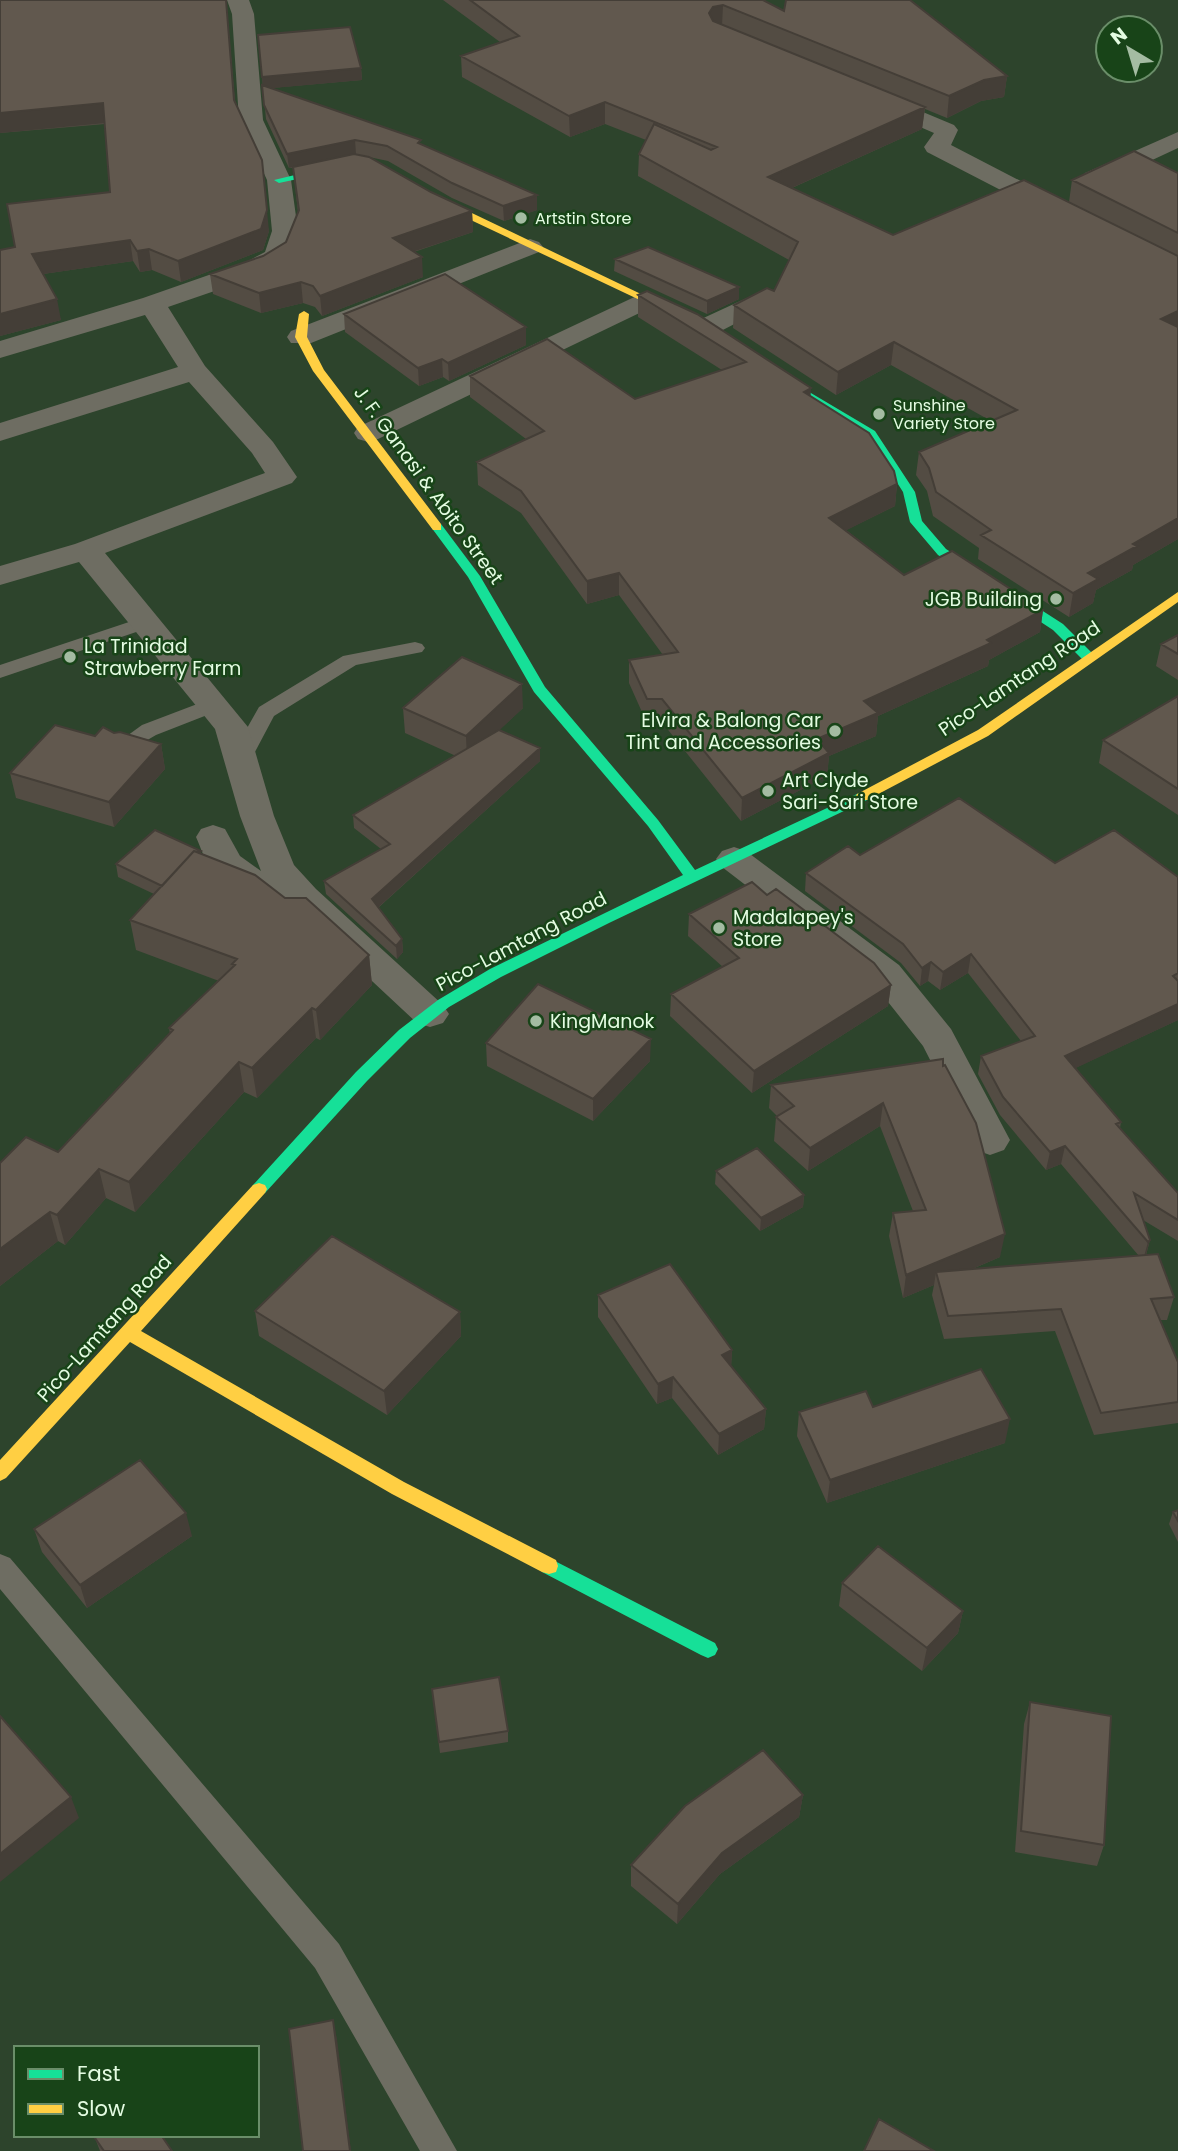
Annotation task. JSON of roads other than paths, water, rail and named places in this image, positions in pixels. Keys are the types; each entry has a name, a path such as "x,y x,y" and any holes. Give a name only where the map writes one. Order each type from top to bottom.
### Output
{"street":[{"path":"0,350 152,304 255,268 276,256 285,231 279,180 251,120 243,14 238,0"},
{"path":"851,89 933,122 946,130 945,138 936,147 1075,219"},
{"path":"1043,202 1178,139"},
{"path":"279,180 356,164 367,166"},
{"path":"410,187 530,247 713,331 766,297"},
{"path":"302,325 530,247"},
{"path":"368,433 645,300"},
{"path":"0,576 86,550 282,477 263,448 194,371 152,304"},
{"name":"J. F. Ganasi & Abito Street","path":"302,325 319,371 474,576 539,690 653,823 691,875"},
{"path":"0,432 194,371"},
{"path":"774,373 871,433 909,492 916,522 942,552 1058,627 1088,657"},
{"path":"86,550 231,727 278,870 303,898 430,1014"},
{"name":"Pico-Lamtang Road","path":"0,1473 372,1065 430,1014 510,966 691,875 734,859 905,776 982,733 1178,596"},
{"path":"214,837 226,863 293,908 328,950 350,941"},
{"path":"734,859 886,974 938,1039 990,1140"},
{"path":"130,1333 398,1488 708,1649"}],"lane":[{"path":"0,672 147,622"},
{"path":"240,760 266,712 350,660 415,648"},
{"path":"120,749 149,730 213,705"},
{"path":"0,1567 327,1956 439,2151"}],"place":[{"name":"Artstin Store","path":"521,218"},
{"name":"Sunshine Variety Store","path":"879,414"},
{"name":"JGB Building","path":"1056,599"},
{"name":"La Trinidad Strawberry Farm","path":"70,657"},
{"name":"Elvira & Balong Car Tint and Accessories","path":"835,731"},
{"name":"Art Clyde Sari-Sari Store","path":"768,791"},
{"name":"Madalapey's Store","path":"719,928"},
{"name":"KingManok","path":"536,1021"}]}
